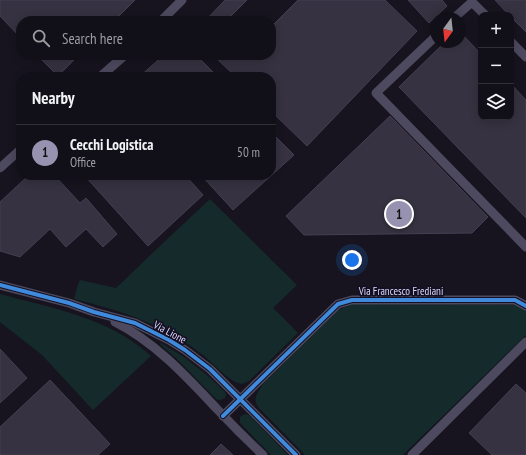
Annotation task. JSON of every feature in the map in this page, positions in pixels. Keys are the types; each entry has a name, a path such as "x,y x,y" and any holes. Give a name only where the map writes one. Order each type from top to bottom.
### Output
{"street":[{"path":"166,16 182,0"},
{"path":"461,12 472,2 482,12"},
{"path":"430,42 376,93 526,247"},
{"path":"514,45 526,57"},
{"path":"106,72 119,60"},
{"path":"0,168 16,154"},
{"name":"Via Lione","path":"0,285 69,303 94,312 135,323 180,347 202,362 241,398 296,455"},
{"name":"Via Francesco Frediani","path":"223,416 338,304 345,301 515,300 526,306"},
{"name":"Via Lione","path":"94,312 129,329 158,351 263,455"},
{"path":"412,455 526,342"}],"green space":[{"path":"210,199 297,285 273,308 298,333 249,381 242,384 237,383 227,377 203,355 188,344 158,327 109,308 74,299 80,280 116,288"},
{"path":"0,294 60,310 99,323 135,343 151,356 93,410 42,355 0,322"},
{"path":"352,304 516,305 526,311 526,335 403,455 305,455 258,407 256,396 262,385 337,311"},
{"path":"161,343 184,357 208,376 224,391 226,394 225,398 220,400 216,399 160,344"},
{"path":"246,414 250,416 288,455 271,455 240,423 240,417"}],"building":[{"path":"0,0 135,0 119,16 16,16 16,33 0,16"},
{"path":"225,0 247,0 231,16 210,16"},
{"path":"298,0 385,0 417,31 307,146 276,116 276,72 231,72 218,60 276,60 276,22"},
{"path":"408,0 442,0 447,6 441,12 430,12 429,23"},
{"path":"495,0 526,0 526,32 514,20 514,12 506,12"},
{"path":"466,38 478,51 478,120 514,120 514,87 526,100 526,218 399,87 439,48 466,48"},
{"path":"42,60 74,60 62,72 54,72"},
{"path":"158,60 201,60 213,72 145,72"},
{"path":"390,116 488,217 472,233 304,235 286,216"},
{"path":"276,137 294,155 276,171"},
{"path":"24,180 59,180 80,203 86,198 117,234 103,247 86,229 66,247 50,229 20,257 0,251 0,202"},
{"path":"89,180 190,180 203,195 148,246"},
{"path":"206,180 266,180 233,210"},
{"path":"0,349 27,378 0,403"},
{"path":"50,380 110,444 98,455 0,455 0,427"},
{"path":"516,384 526,393 526,455 492,455 469,433"},
{"path":"221,444 233,455 210,455"}],"cycle path":[{"path":"0,285 69,303 94,312 135,323 169,340 210,369 296,455"},
{"path":"223,416 338,304 352,300 515,300 526,306"}],"place":[{"name":"Cecchi Logistica","path":"399,214"}]}
